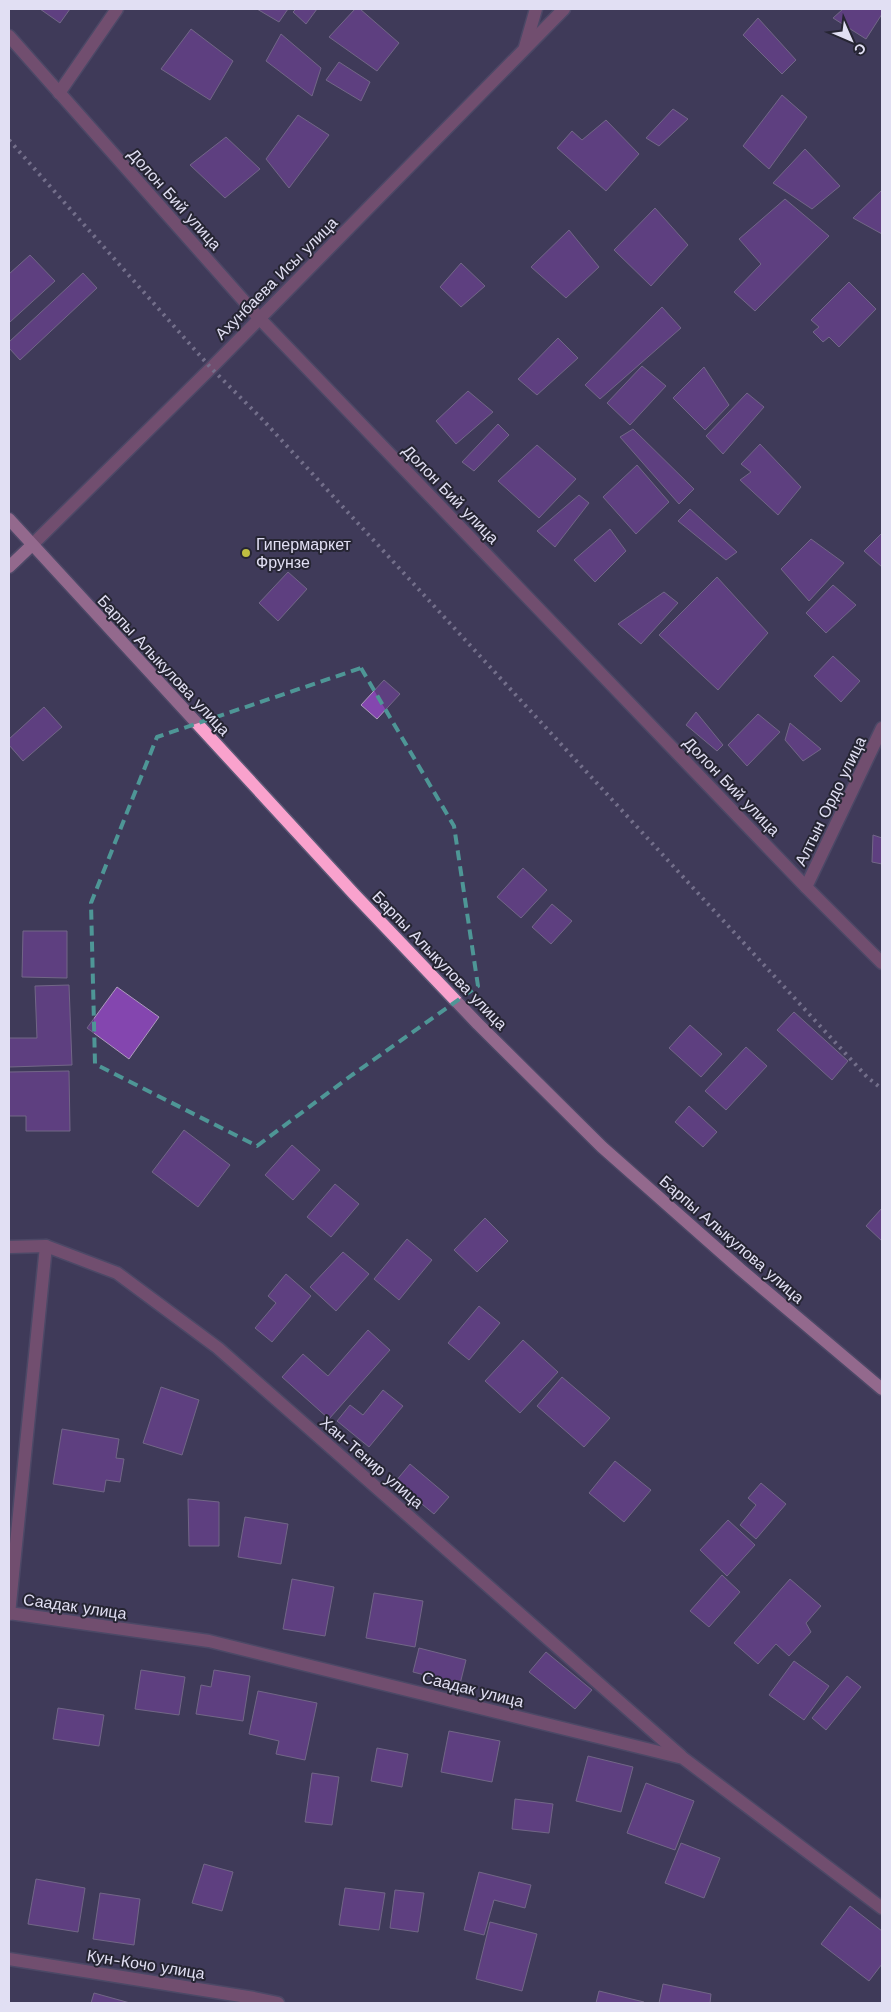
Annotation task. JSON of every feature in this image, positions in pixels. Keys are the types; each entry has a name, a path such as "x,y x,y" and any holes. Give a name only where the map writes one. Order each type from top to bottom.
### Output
{"main road":[{"name":"Барпы Алыкулова улица","path":"9,519 361,901 478,1024 567,1113 602,1147 740,1269 882,1389"},
{"name":"Ахунбаева Исы улица","path":"9,568 32,545"}],"street":[{"path":"59,93 117,9"},
{"path":"525,49 536,9"},
{"name":"Ахунбаева Исы улица","path":"32,545 260,319 564,9"},
{"name":"Долон Бий улица","path":"9,36 260,319 806,887 882,963"},
{"name":"Алтын Ордо улица","path":"806,887 882,728"},
{"path":"9,1614 46,1246"},
{"name":"Хан-Тенир улица","path":"9,1247 46,1246 117,1273 218,1348 683,1758"},
{"name":"Саадак улица","path":"9,1614 209,1641 683,1758 882,1908"},
{"name":"Кун-Кочо улица","path":"9,1959 278,2003"}],"highlighted area":[{"path":"361,668 454,826 478,986 352,1075 257,1146 95,1064 91,903 157,737"}],"building":[{"path":"40,9 70,9 60,23"},
{"path":"257,9 288,9 279,22"},
{"path":"296,9 317,9 306,24 293,12"},
{"path":"355,9 360,9 399,43 377,71 329,37"},
{"path":"843,9 882,9 882,14 866,39 833,18"},
{"path":"758,18 796,60 782,74 743,35"},
{"path":"191,29 233,61 210,100 161,69"},
{"path":"281,34 321,68 312,96 266,61"},
{"path":"339,62 370,82 361,101 326,80"},
{"path":"782,95 807,117 769,169 743,146"},
{"path":"673,109 688,119 659,146 646,138"},
{"path":"298,115 329,135 289,188 266,159"},
{"path":"606,120 639,154 606,191 557,148 572,131 582,140"},
{"path":"226,137 260,169 225,198 190,165"},
{"path":"805,149 840,186 812,209 773,183"},
{"path":"882,190 882,234 853,218"},
{"path":"785,199 829,236 755,311 734,292 761,264 739,239"},
{"path":"655,208 688,245 651,286 614,250"},
{"path":"569,230 599,267 566,298 531,267"},
{"path":"30,255 55,281 10,322 9,274"},
{"path":"461,263 485,286 461,307 440,287"},
{"path":"83,273 97,288 20,360 9,348 9,342"},
{"path":"849,282 876,309 839,347 829,337 823,342 813,332 819,327 811,320"},
{"path":"662,307 681,328 600,399 585,385"},
{"path":"558,338 578,358 537,395 518,379"},
{"path":"642,366 666,386 630,425 607,403"},
{"path":"704,367 729,405 705,430 673,398"},
{"path":"468,391 493,412 456,444 436,421"},
{"path":"747,393 764,407 723,454 706,436"},
{"path":"498,424 509,435 474,471 462,462"},
{"path":"633,429 694,489 679,504 620,437"},
{"path":"760,444 801,487 778,515 740,480 751,472 741,464"},
{"path":"537,445 576,479 539,518 498,481"},
{"path":"637,465 669,502 636,534 603,497"},
{"path":"579,495 589,503 555,547 537,531"},
{"path":"690,509 737,552 726,560 678,521"},
{"path":"610,529 626,551 595,582 574,560"},
{"path":"881,534 882,536 882,567 864,551"},
{"path":"811,539 844,563 809,601 781,569"},
{"path":"288,572 307,589 278,621 259,603"},
{"path":"717,577 768,633 718,690 659,635"},
{"path":"833,585 856,605 826,633 806,613"},
{"path":"664,592 678,603 641,644 618,624"},
{"path":"833,656 860,681 841,702 814,676"},
{"path":"384,680 400,694 377,719 361,705"},
{"path":"44,707 62,727 23,761 9,745 9,739"},
{"path":"696,712 723,745 717,751 686,725"},
{"path":"758,714 780,732 747,766 728,745"},
{"path":"790,723 821,749 803,761 785,740"},
{"path":"873,835 882,838 882,864 872,862"},
{"path":"523,868 547,890 521,918 497,897"},
{"path":"552,904 572,921 551,944 532,927"},
{"path":"23,931 67,931 67,978 22,977"},
{"path":"69,985 72,1065 9,1067 9,1038 37,1038 35,986"},
{"path":"117,987 159,1017 129,1059 87,1028"},
{"path":"794,1012 848,1061 832,1080 777,1030"},
{"path":"690,1025 722,1054 701,1077 669,1048"},
{"path":"746,1047 767,1066 726,1110 705,1091"},
{"path":"69,1071 70,1131 26,1131 26,1116 9,1116 9,1072"},
{"path":"689,1106 717,1132 703,1147 675,1122"},
{"path":"184,1130 230,1165 198,1207 152,1172"},
{"path":"292,1145 320,1170 293,1200 265,1175"},
{"path":"335,1184 359,1204 331,1237 307,1217"},
{"path":"882,1208 882,1241 866,1226"},
{"path":"485,1218 508,1241 477,1272 454,1250"},
{"path":"407,1239 432,1260 399,1300 374,1279"},
{"path":"343,1252 369,1274 336,1311 310,1287"},
{"path":"286,1274 311,1296 272,1342 255,1328 276,1303 268,1296"},
{"path":"479,1306 500,1323 469,1360 448,1343"},
{"path":"368,1330 390,1350 329,1419 282,1377 303,1354 328,1376"},
{"path":"523,1340 558,1372 520,1413 485,1381"},
{"path":"562,1377 610,1418 584,1447 537,1406"},
{"path":"161,1387 199,1400 182,1455 143,1443"},
{"path":"383,1390 403,1406 369,1447 337,1421 350,1405 363,1415"},
{"path":"62,1429 119,1439 116,1458 124,1459 120,1482 106,1480 104,1492 53,1484"},
{"path":"615,1461 651,1490 624,1522 589,1493"},
{"path":"410,1464 449,1497 434,1514 395,1482"},
{"path":"761,1483 786,1504 756,1539 740,1525 756,1505 748,1498"},
{"path":"188,1499 219,1502 219,1546 189,1546"},
{"path":"245,1517 288,1524 281,1564 238,1557"},
{"path":"728,1520 755,1545 727,1576 700,1550"},
{"path":"722,1575 740,1592 709,1627 690,1611"},
{"path":"292,1579 334,1587 325,1636 283,1629"},
{"path":"790,1579 821,1606 806,1623 811,1632 789,1656 776,1644 758,1664 734,1643"},
{"path":"374,1593 423,1601 415,1647 366,1638"},
{"path":"419,1648 466,1660 460,1684 413,1672"},
{"path":"546,1652 592,1690 575,1709 529,1672"},
{"path":"794,1661 829,1686 804,1720 769,1695"},
{"path":"141,1670 185,1677 179,1715 135,1709"},
{"path":"214,1670 250,1676 243,1721 196,1714 201,1685 211,1687"},
{"path":"847,1676 861,1687 826,1730 812,1718"},
{"path":"258,1691 317,1703 305,1760 276,1754 279,1741 249,1734"},
{"path":"58,1708 104,1715 99,1746 53,1739"},
{"path":"449,1731 500,1741 492,1782 441,1772"},
{"path":"377,1748 408,1754 402,1787 371,1781"},
{"path":"588,1756 633,1767 621,1812 576,1801"},
{"path":"312,1773 339,1777 332,1825 305,1822"},
{"path":"646,1783 694,1801 675,1850 627,1833"},
{"path":"515,1799 553,1804 549,1833 512,1829"},
{"path":"681,1843 720,1858 704,1898 665,1883"},
{"path":"204,1864 233,1872 222,1911 192,1903"},
{"path":"479,1872 531,1885 525,1908 494,1900 484,1935 464,1930"},
{"path":"36,1879 85,1888 78,1932 28,1924"},
{"path":"345,1888 385,1893 379,1930 339,1925"},
{"path":"395,1890 424,1893 418,1932 390,1928"},
{"path":"100,1893 140,1899 134,1945 93,1939"},
{"path":"850,1906 882,1931 882,1964 869,1981 821,1944"},
{"path":"490,1922 537,1934 522,1991 476,1979"},
{"path":"663,1984 711,1994 710,2003 659,2003"},
{"path":"599,1991 644,2002 644,2003 596,2003"},
{"path":"94,1993 130,2003 91,2003"}],"railway":[{"path":"9,140 211,368 263,420 867,1077 882,1089"}],"place":[{"name":"Гипермаркет Фрунзе","path":"246,553"}]}
